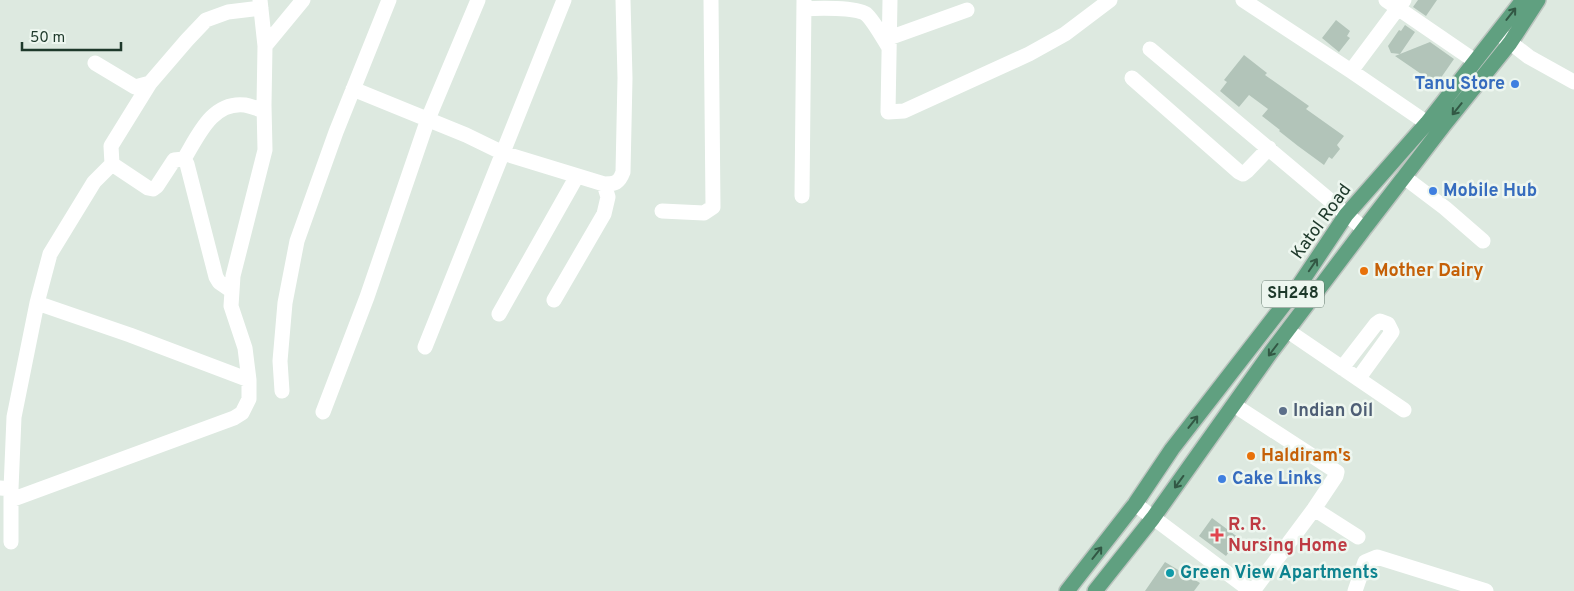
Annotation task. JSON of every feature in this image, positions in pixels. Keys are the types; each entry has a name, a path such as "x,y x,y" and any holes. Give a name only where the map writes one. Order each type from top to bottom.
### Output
{"main road":[{"name":"Katol Road","path":"1067,591 1135,504 1172,449 1300,284 1346,215 1427,123 1523,0"},
{"name":"SH248","path":"1095,591 1153,518 1234,404 1364,229 1510,43 1538,0"}],"street":[{"path":"265,46 303,0"},
{"path":"282,391 280,361 285,303 297,241 353,89 389,0"},
{"path":"324,412 367,297 428,119 478,0"},
{"path":"425,346 564,0"},
{"path":"353,89 466,135 502,153 604,184 615,184 623,172 625,78 623,0"},
{"path":"662,211 704,212 713,207 711,0"},
{"path":"890,0 888,112 904,112 1029,54 1065,34 1110,0"},
{"path":"1243,0 1427,123"},
{"path":"1351,71 1396,2 1475,60"},
{"path":"7,493 234,418 242,413 249,399 249,380 245,348 231,306 233,276 265,150 265,46 260,4 206,20 150,83 111,146 112,164 94,182 50,254 37,303 14,417 7,493 11,542"},
{"path":"802,196 804,4 841,10 856,10 867,15 889,42"},
{"path":"889,42 967,10"},
{"path":"1498,32 1529,57 1574,82"},
{"path":"1150,50 1364,229"},
{"path":"95,63 135,87 150,83"},
{"path":"1132,78 1239,172 1243,174 1269,148"},
{"path":"184,159 209,118 219,111 234,106 246,105 264,111"},
{"path":"112,164 148,188 153,189 174,160 184,159"},
{"path":"184,159 187,164 216,277 219,282 232,290"},
{"path":"499,314 577,176"},
{"path":"1404,177 1445,208 1483,241"},
{"path":"554,300 604,214 608,197 604,184"},
{"path":"37,303 130,335 249,380"},
{"path":"1342,368 1376,324 1380,321 1388,324 1392,332 1358,379"},
{"path":"1288,331 1404,410"},
{"path":"1135,504 1252,591 1314,510 1336,476 1335,470 1234,404"},
{"path":"1314,510 1358,537"},
{"path":"1355,591 1365,562 1377,556 1486,591"}],"building":[{"path":"1418,0 1437,0 1426,16 1413,7"},
{"path":"1336,20 1350,31 1347,36 1350,38 1339,52 1322,38"},
{"path":"1405,25 1415,32 1400,54 1391,53 1388,46 1399,30 1401,31"},
{"path":"1430,42 1454,59 1438,82 1430,80 1395,56"},
{"path":"1244,55 1267,73 1265,75 1309,106 1306,109 1344,136 1337,145 1340,149 1332,159 1329,157 1324,165 1298,146 1262,116 1268,109 1249,95 1239,107 1220,91 1227,82 1224,80"},
{"path":"1212,518 1239,538 1226,556 1199,536"},
{"name":"Green View Apartments","path":"1165,562 1200,583 1194,591 1145,591"}],"place":[{"name":"Tanu Store","path":"1515,84"},
{"name":"Mobile Hub","path":"1433,191"},
{"name":"Mother Dairy","path":"1364,271"},
{"name":"Indian Oil","path":"1283,411"},
{"name":"Haldiram's","path":"1251,456"},
{"name":"Cake Links","path":"1222,479"},
{"name":"R. R. Nursing Home","path":"1217,535"},
{"name":"Green View Apartments","path":"1170,573"}]}
